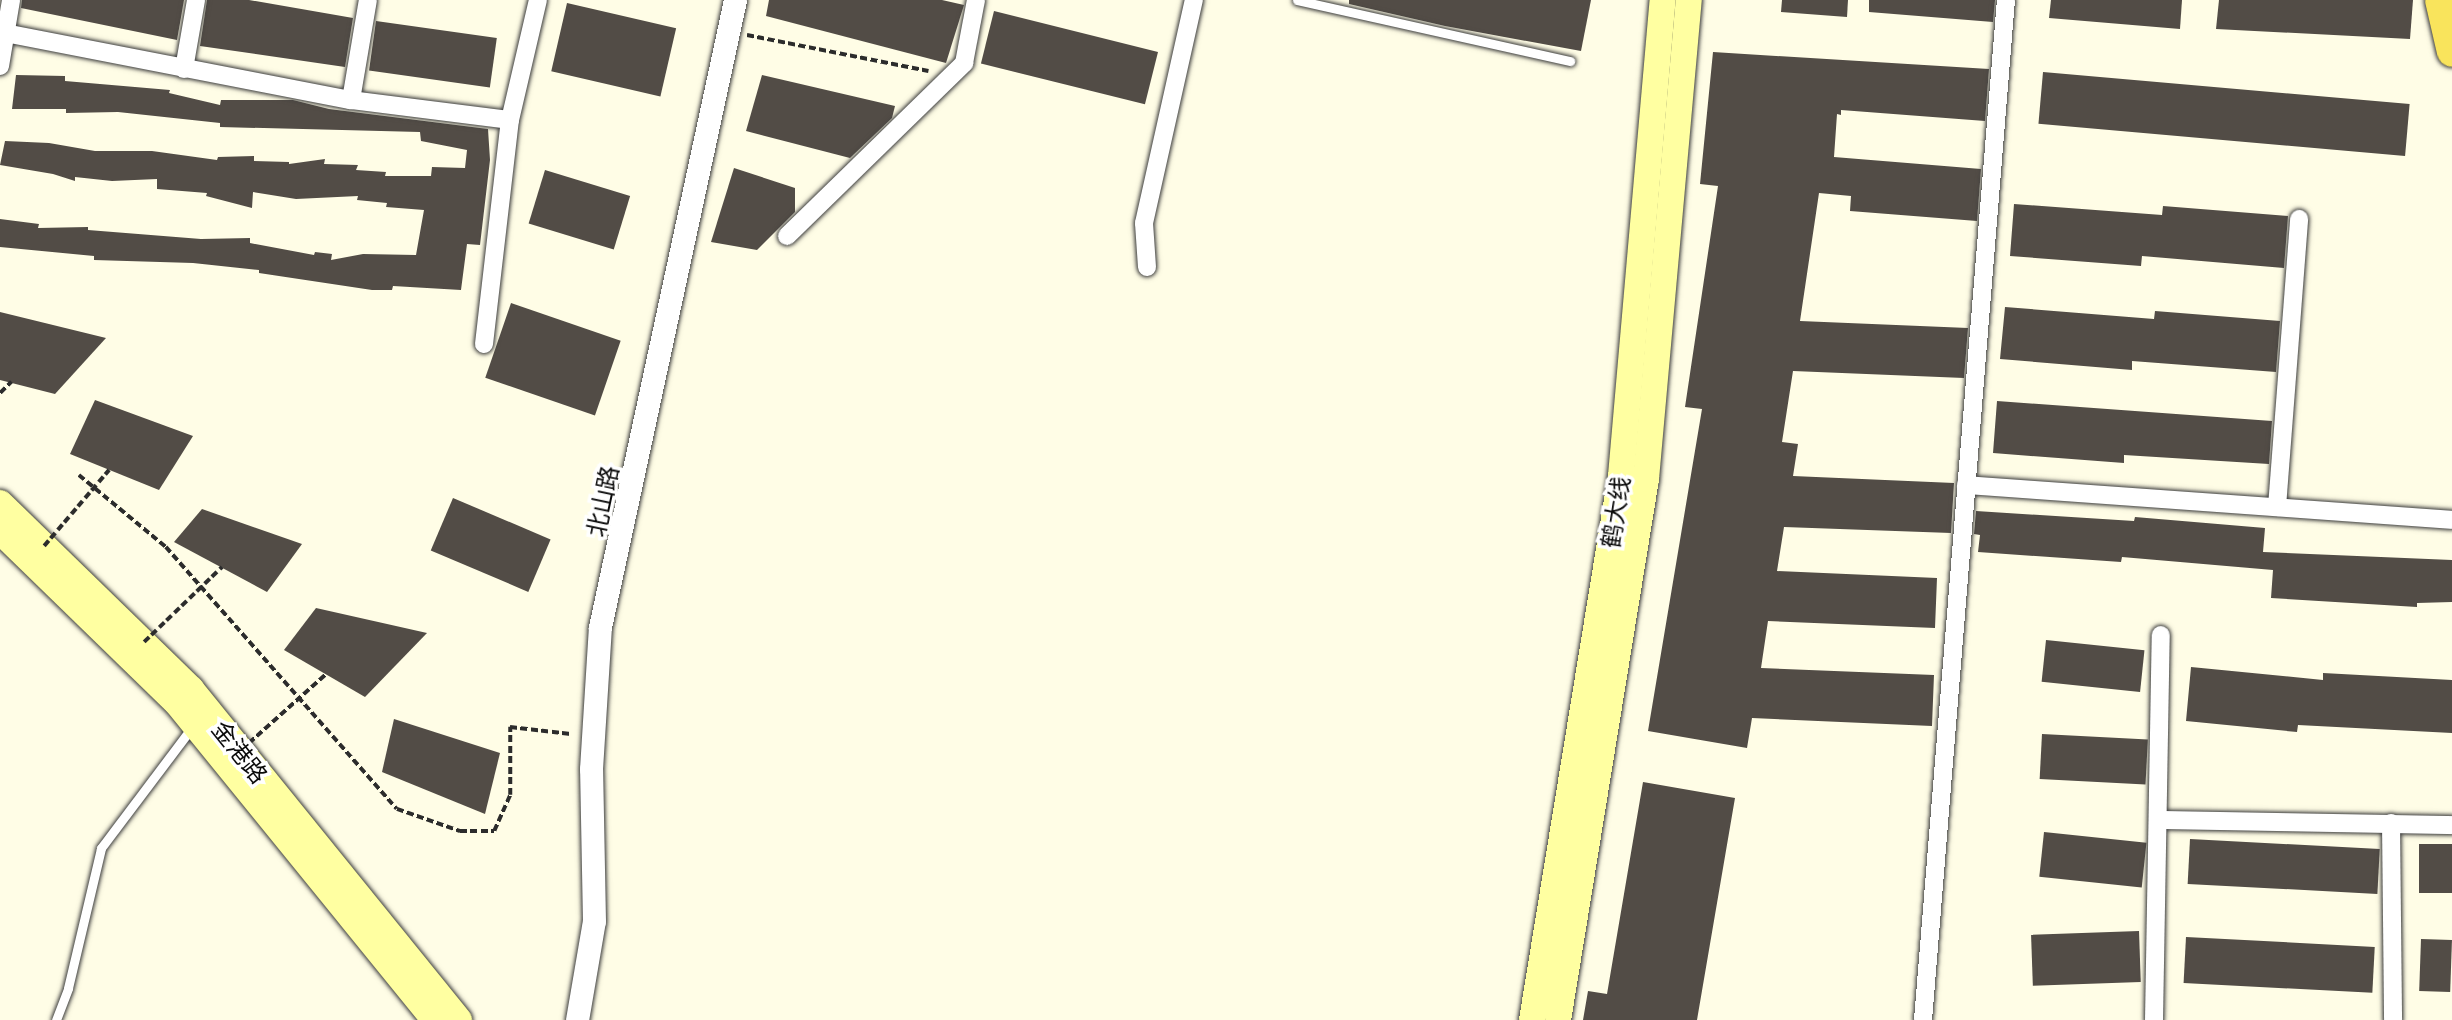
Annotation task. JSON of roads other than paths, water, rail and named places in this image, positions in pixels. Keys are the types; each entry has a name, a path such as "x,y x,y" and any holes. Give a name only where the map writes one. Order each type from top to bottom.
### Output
{"main road":[{"name":"鹤大线","path":"1532,1020 1621,476 1663,0"},
{"name":"鹤大线","path":"1558,1020 1646,479 1689,0"},
{"path":"2440,0 2452,52"},
{"name":"金港路","path":"0,503 191,688 450,1019"},
{"name":"金港路","path":"0,531 176,702 450,1019"}],"street":[{"path":"0,66 11,0"},
{"path":"184,69 196,0"},
{"path":"351,100 368,0"},
{"path":"484,344 510,120 538,0"},
{"name":"北山路","path":"577,1020 593,921 593,736 600,627 735,0"},
{"path":"787,236 964,63 976,0"},
{"path":"1147,267 1144,223 1194,0"},
{"path":"1923,1020 2006,0"},
{"path":"5,33 351,100 510,120"},
{"path":"2277,507 2299,219"},
{"path":"1966,485 2452,520"},
{"path":"2154,1020 2161,635"},
{"path":"2158,820 2452,825"},
{"path":"2391,823 2393,1020"}],"lane":[{"path":"1297,0 1570,61"},
{"path":"56,1020 68,988 101,848 194,724"}]}
